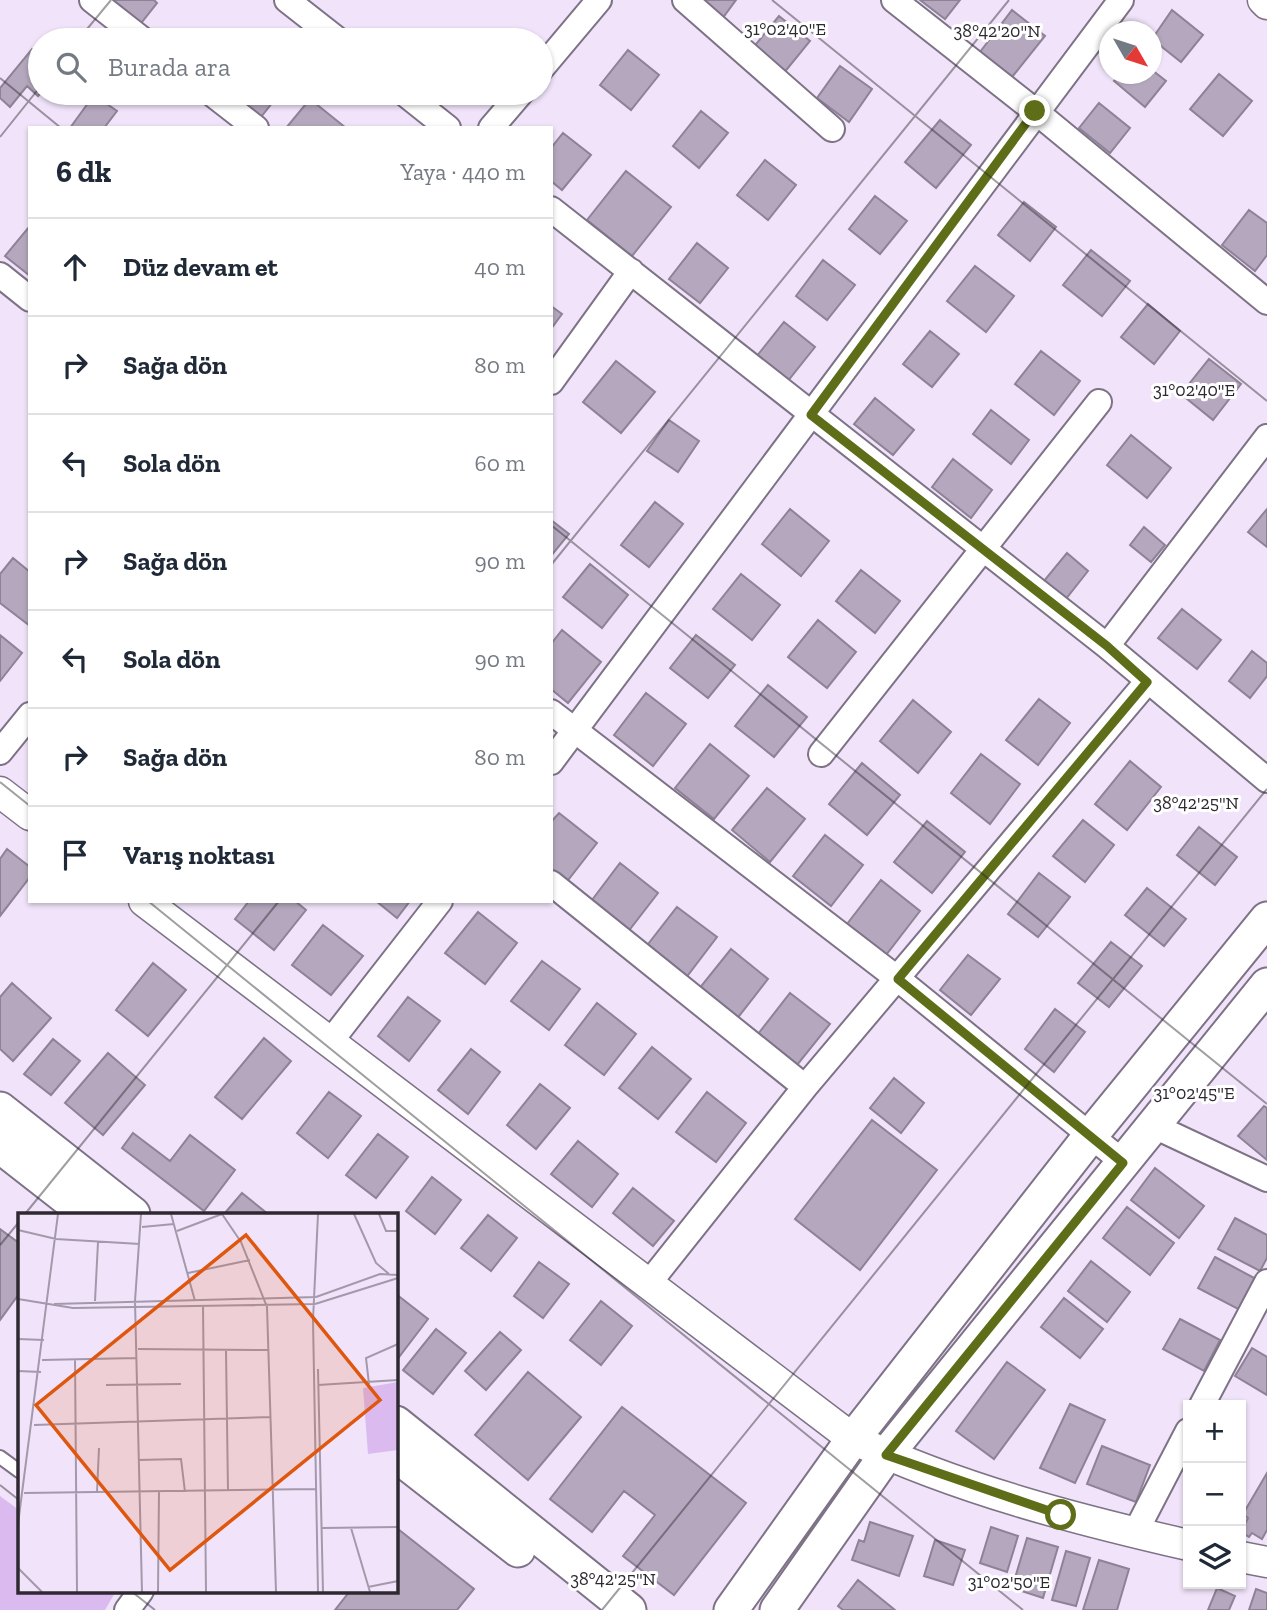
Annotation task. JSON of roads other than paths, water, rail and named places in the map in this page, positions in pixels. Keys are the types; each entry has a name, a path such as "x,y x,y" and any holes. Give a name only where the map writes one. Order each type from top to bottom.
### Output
{"main road":[{"path":"731,1610 853,1439 1091,1135 1267,919"},
{"path":"777,1610 886,1455 1267,985"},
{"path":"0,1108 132,1213"},
{"path":"0,1146 87,1213"},
{"path":"397,1424 629,1610"},
{"path":"397,1456 595,1610"}],"street":[{"path":"92,0 128,28"},
{"path":"287,0 323,28"},
{"path":"553,55 599,0"},
{"path":"685,0 832,129"},
{"path":"894,0 1035,111 1267,302"},
{"path":"553,760 1035,111 1121,0"},
{"path":"1263,0 1267,4"},
{"path":"226,105 253,126"},
{"path":"419,105 445,126"},
{"path":"493,126 511,105"},
{"path":"553,211 1107,646 1267,780"},
{"path":"553,379 631,271"},
{"path":"0,275 28,297"},
{"path":"821,754 1099,402"},
{"path":"1107,646 1267,437"},
{"path":"649,1283 805,1087 1147,682"},
{"path":"553,714 898,979 1123,1163"},
{"path":"0,752 28,717"},
{"path":"0,792 28,813"},
{"path":"553,885 805,1087"},
{"path":"147,903 853,1439 886,1455 1061,1515 1183,1544"},
{"path":"330,1042 438,903"},
{"path":"1154,1126 1267,1179"},
{"path":"1205,1400 1267,1282"},
{"path":"1135,1533 1183,1442"},
{"path":"1246,1559 1267,1562"},
{"path":"127,1610 140,1592"}],"lane":[{"path":"0,1457 18,1470"}]}
